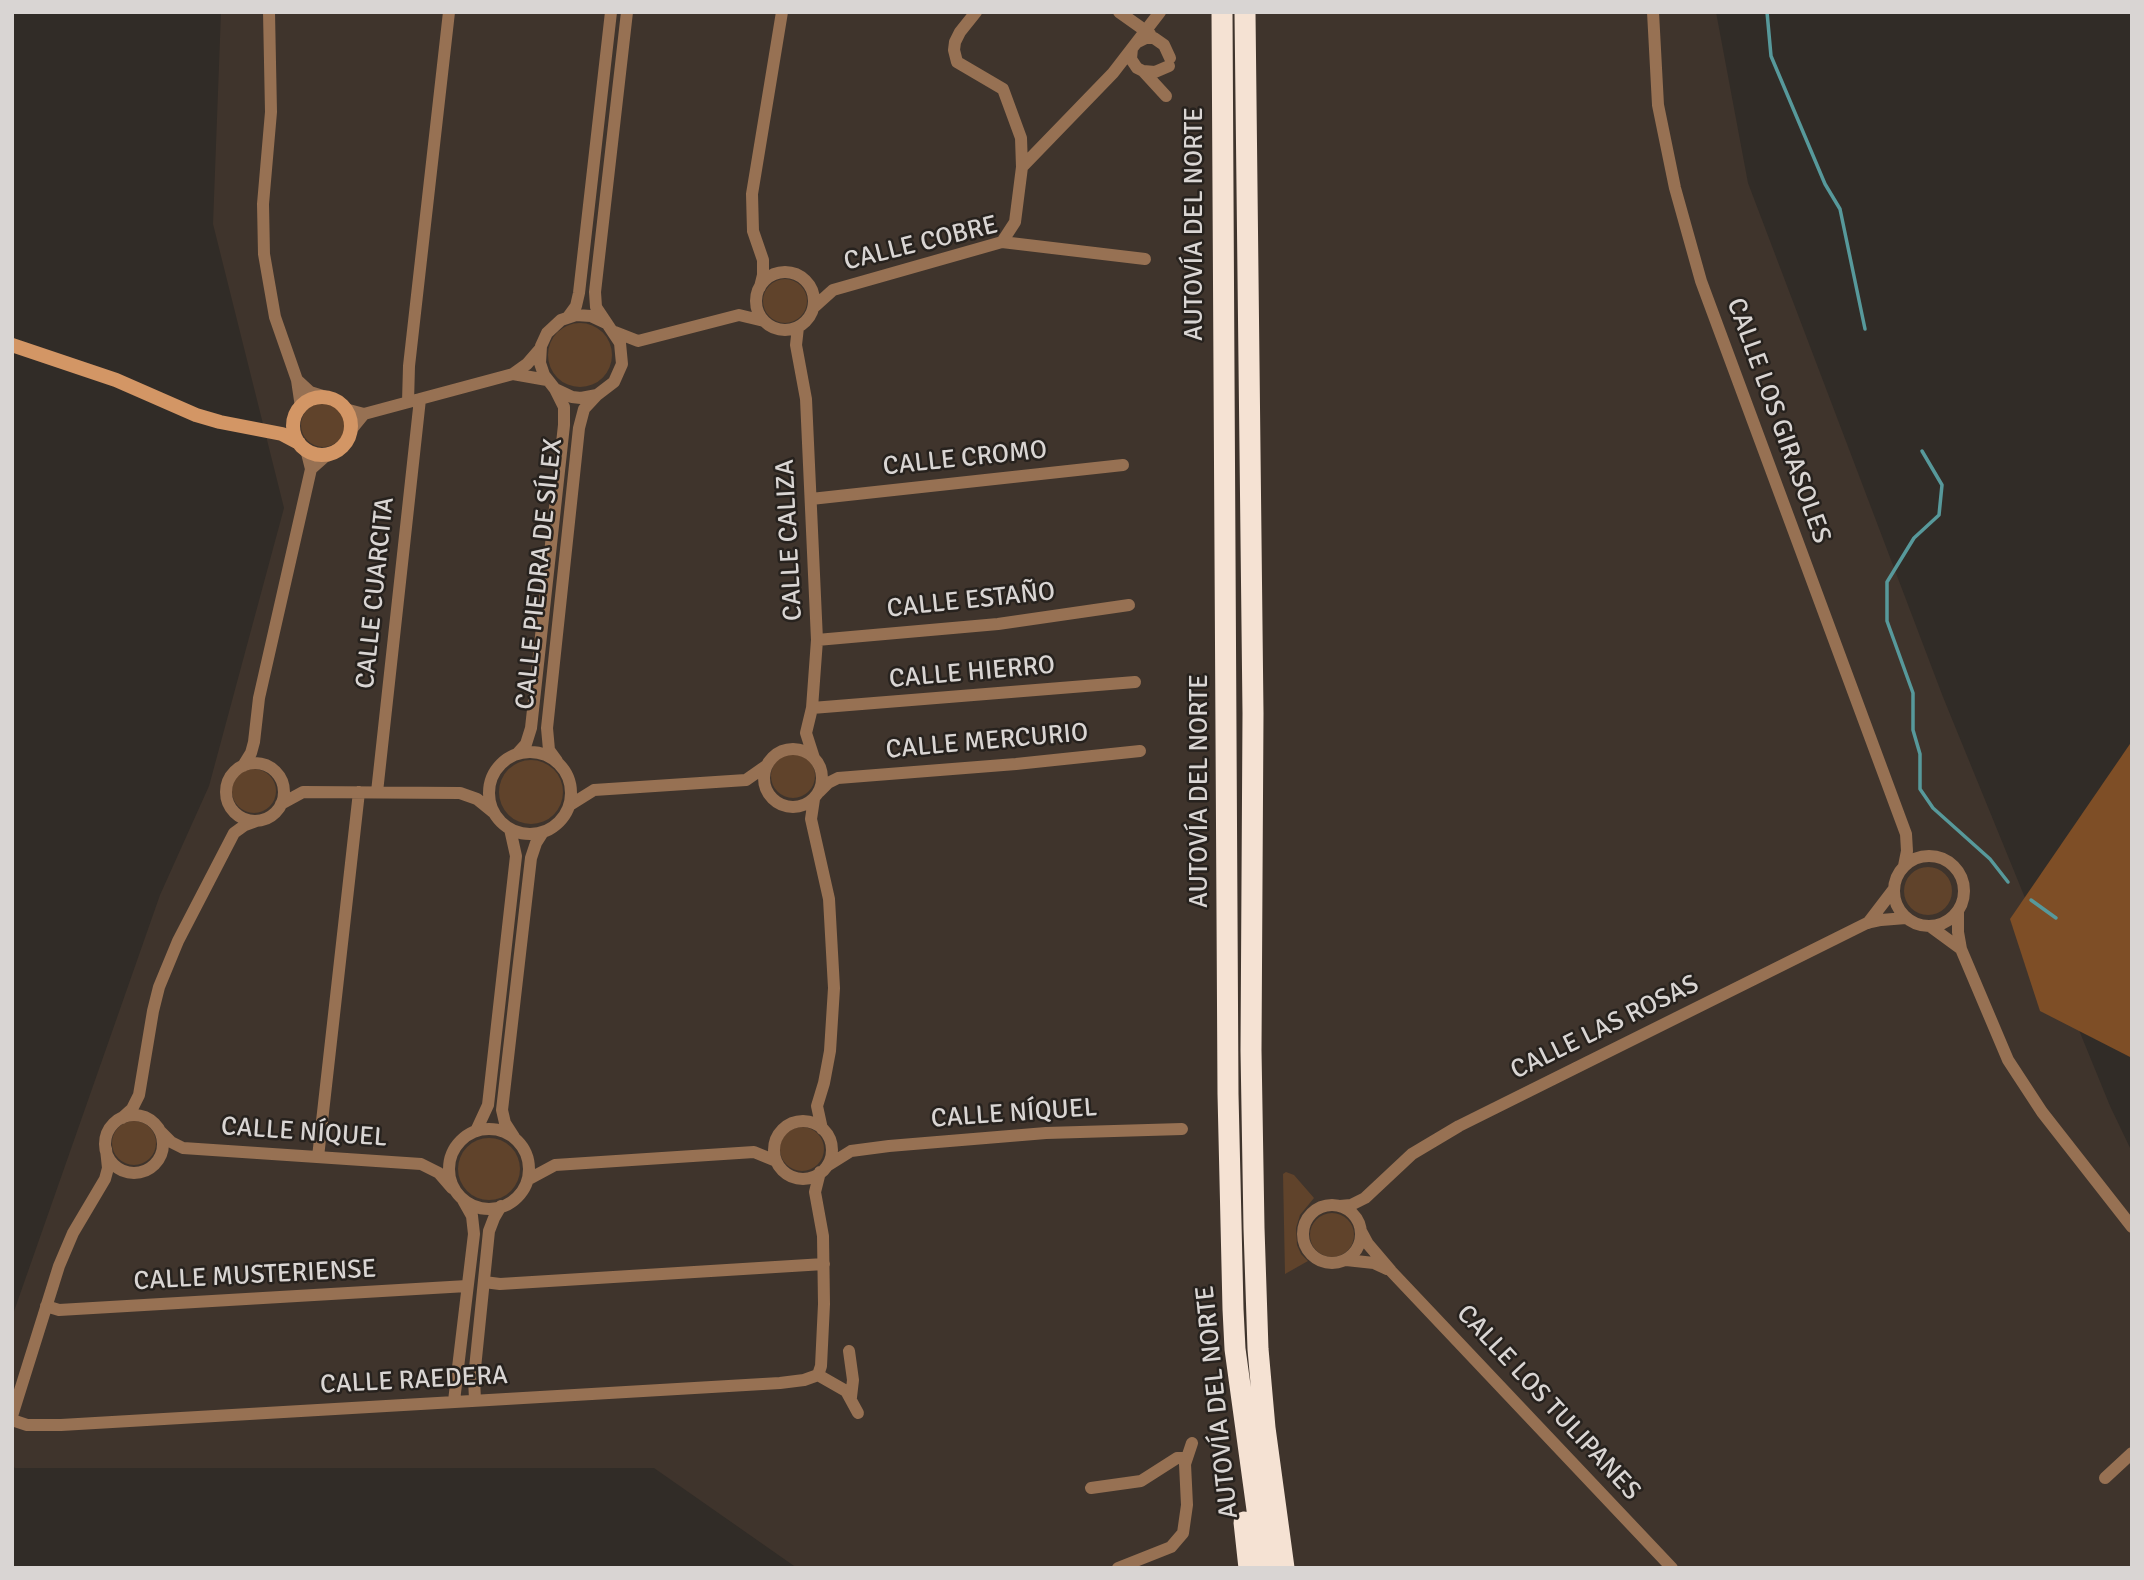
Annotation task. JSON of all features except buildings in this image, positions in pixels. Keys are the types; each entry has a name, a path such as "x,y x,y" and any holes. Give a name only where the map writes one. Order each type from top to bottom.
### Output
{"highway":[{"name":"AUTOVÍA DEL NORTE","path":"1222,12 1228,1094 1235,1349 1265,1568"},
{"name":"AUTOVÍA DEL NORTE","path":"1245,12 1253,713 1251,1050 1256,1294 1267,1451 1284,1568"},
{"path":"1235,1349 1235,1431 1249,1568"}],"street":[{"path":"243,766 254,742 259,698 311,469 294,431 294,422 301,407 298,380 275,317 264,254 263,204 271,112 269,12"},
{"name":"CALLE CUARCITA","path":"377,792 414,400 409,366 449,12"},
{"path":"568,317 576,306 579,293 611,12"},
{"path":"622,362 621,347 596,307 595,292 627,12"},
{"path":"765,321 759,313 758,292 763,275 763,260 753,230 752,194 782,12"},
{"path":"976,12 960,32 956,42 954,50 957,62 1003,89 1021,138 1022,167 1015,222 1002,242"},
{"path":"1113,73 1126,66 1154,72 1170,62 1164,45 1119,12"},
{"path":"1022,167 1113,73 1134,45 1149,34 1160,12"},
{"name":"CALLE LOS GIRASOLES","path":"1653,12 1658,105 1675,188 1701,281 1906,834 1904,866"},
{"path":"1134,45 1131,59 1166,96"},
{"path":"1021,138 1034,144 1046,143"},
{"name":"CALLE COBRE","path":"813,309 833,290 1002,242 1145,260"},
{"path":"763,260 785,272 798,275 808,284 814,298 813,309 806,321 798,327 779,329"},
{"path":"739,315 771,276 785,272"},
{"name":"CALLE COBRE","path":"808,284 833,290"},
{"path":"345,409 364,414 513,374 527,364 540,349 547,332 568,317 584,315 638,341"},
{"path":"513,374 551,384 572,397 597,395 614,382 622,362 638,341 739,315 765,321 779,329 796,345"},
{"name":"CALLE CALIZA","path":"798,327 796,345 806,399 817,639 812,708 807,733 816,760"},
{"path":"12,345 116,380 196,415 282,434 316,454 329,453"},
{"path":"540,349 540,363 551,384"},
{"path":"298,380 310,392 334,399 345,409 351,430"},
{"name":"CALLE PIEDRA DE SÍLEX","path":"517,754 526,744 531,728 564,425 564,407 551,384"},
{"name":"CALLE PIEDRA DE SÍLEX","path":"557,761 549,750 547,728 573,482 579,428 584,409 597,395"},
{"path":"301,407 315,398 326,397"},
{"path":"311,469 329,453 344,445 351,430 364,414"},
{"path":"260,430 279,428 294,422"},
{"name":"CALLE CROMO","path":"811,499 1123,465"},
{"name":"CALLE ESTAÑO","path":"817,639 998,624 1129,605"},
{"name":"CALLE HIERRO","path":"812,708 1135,682"},
{"path":"570,805 594,790 746,780 766,766 774,755 798,743 807,733"},
{"path":"254,742 258,757 281,779 303,792"},
{"path":"786,750 804,751 838,778 828,783 805,805 788,807"},
{"name":"CALLE MERCURIO","path":"838,778 1140,751"},
{"path":"494,813 489,792 490,781 500,764 517,754 545,754 557,761 567,774 594,790"},
{"path":"816,760 822,776 811,818 829,899 834,988 830,1051 817,1106 831,1148 815,1192 823,1236 824,1264 822,1348 818,1375 846,1391 858,1413"},
{"path":"234,833 227,785 233,773 243,766 255,763 267,766"},
{"path":"766,766 763,779 766,792"},
{"path":"281,804 303,792 460,793 477,799 510,829 532,834 555,826 564,817 572,795 567,774"},
{"path":"12,1418 46,1306 74,1233 106,1179 108,1130 132,1109 139,1095 159,987 190,915 234,833 245,825 273,815 281,804 284,790 281,779"},
{"path":"746,780 766,792 777,803 811,818"},
{"path":"460,793 490,781"},
{"path":"317,1157 359,792"},
{"path":"232,809 242,818 256,821"},
{"path":"476,1131 488,1105 516,856 510,829"},
{"path":"463,1200 477,1208 493,1209 511,1203 520,1194 528,1179 529,1164 524,1150 505,1123 502,1110 531,858 543,832"},
{"name":"CALLE LOS GIRASOLES","path":"1906,834 1918,848 1932,856"},
{"path":"1958,912 1950,920 1931,927 1922,926 1906,918 1899,910 1894,889 1904,866 1917,858 1932,856 1952,865 1960,873 1964,884 1964,895 1958,912 1961,949 2008,1060 2042,1112 2132,1227"},
{"name":"CALLE LAS ROSAS","path":"1867,923 1894,889"},
{"name":"CALLE LAS ROSAS","path":"1340,1206 1351,1205 1374,1190 1412,1154 1432,1140 1867,923 1881,919 1906,918"},
{"path":"1931,927 1961,949"},
{"path":"106,1179 128,1172 147,1170 160,1156 163,1142 160,1131 143,1110 139,1095"},
{"path":"754,1152 776,1139 784,1128 817,1106"},
{"path":"122,1118 138,1115 150,1120"},
{"path":"795,1122 810,1122 824,1131 837,1146 851,1151"},
{"path":"454,1401 474,1234 472,1216 452,1188 448,1173 449,1156 469,1133 485,1129 501,1130 514,1137"},
{"name":"CALLE NÍQUEL","path":"823,1169 851,1151 889,1146 1046,1133 1182,1129"},
{"name":"CALLE NÍQUEL","path":"160,1131 182,1148"},
{"path":"776,1139 776,1161 782,1170 815,1192"},
{"name":"CALLE NÍQUEL","path":"160,1156 182,1148 421,1164 439,1172 452,1188"},
{"path":"106,1149 114,1164 128,1172"},
{"name":"CALLE NÍQUEL","path":"421,1164 453,1150"},
{"path":"524,1150 555,1165 754,1152 776,1161"},
{"path":"528,1179 555,1165"},
{"path":"797,1178 809,1178 823,1169"},
{"name":"CALLE LAS ROSAS","path":"1361,1229 1362,1214 1374,1190"},
{"path":"1329,1205 1349,1210 1361,1229 1358,1247 1346,1260 1339,1263 1315,1258 1304,1242 1303,1232 1311,1214 1329,1205"},
{"path":"475,1400 474,1378 489,1231 501,1206"},
{"name":"CALLE LOS TULIPANES","path":"1361,1229 1368,1244 1391,1271 1672,1568"},
{"path":"1346,1260 1374,1263 1391,1271"},
{"path":"484,1282 514,1283 824,1264"},
{"name":"CALLE MUSTERIENSE","path":"46,1306 59,1310 467,1286"},
{"path":"849,1350 853,1380 851,1397"},
{"name":"CALLE RAEDERA","path":"12,1418 27,1425 61,1425 780,1382 804,1380 818,1375"},
{"path":"1118,1568 1171,1547 1183,1533 1186,1458 1192,1443"},
{"path":"2105,1478 2132,1453"},
{"path":"1091,1488 1141,1480 1177,1458 1186,1458"}],"shaded area":[{"path":"221,12 1716,12 1748,183 1943,697 2110,1106 2132,1152 2132,1568 797,1568 654,1468 15,1468 12,1465 12,1317 160,895 209,786 284,508 213,224"},
{"path":"785,279 794,280 801,285 806,292 806,310 801,317 794,322 785,323 776,322 769,317 764,310 763,301 764,292 769,285 776,280"},
{"path":"580,323 598,329 606,337 612,355 606,373 598,381 580,387 562,381 554,373 548,355 554,337 562,329"},
{"path":"323,403 338,410 345,425 338,440 323,447 308,440 301,425 308,410"},
{"path":"2132,741 2132,1058 2040,1011 2010,919"},
{"path":"793,754 809,760 815,776 809,792 793,798 777,792 771,776 777,760"},
{"path":"531,760 549,766 557,774 563,792 557,810 549,818 531,824 513,818 505,810 499,792 505,774 513,766"},
{"path":"254,769 263,770 270,775 275,782 275,800 270,807 263,812 254,813 245,812 238,807 233,800 232,791 233,782 238,775 245,770"},
{"path":"1928,867 1937,868 1945,874 1951,882 1951,900 1945,908 1937,914 1928,915 1919,914 1911,908 1905,900 1904,891 1905,882 1911,874 1919,868"},
{"path":"134,1121 143,1122 150,1127 155,1134 155,1152 150,1159 143,1164 134,1165 125,1164 118,1159 113,1152 112,1143 113,1134 118,1127 125,1122"},
{"path":"802,1127 811,1128 818,1133 823,1140 823,1158 818,1165 811,1170 802,1171 793,1170 786,1165 781,1158 780,1149 781,1140 786,1133 793,1128"},
{"path":"489,1138 511,1147 520,1169 511,1191 489,1200 467,1191 458,1169 467,1147"},
{"path":"1286,1172 1294,1175 1314,1198 1300,1215 1296,1228 1297,1245 1308,1261 1285,1274 1283,1174"},
{"path":"1332,1213 1348,1219 1354,1235 1348,1251 1332,1257 1316,1251 1310,1235 1316,1219"}],"waterway":[{"path":"1767,12 1771,56 1825,184 1840,209 1865,329"},
{"path":"1922,451 1942,485 1939,515 1914,538 1887,582 1887,621 1913,693 1913,730 1920,754 1920,789 1933,808 1990,859 2008,882"},
{"path":"2031,900 2056,918"}]}
